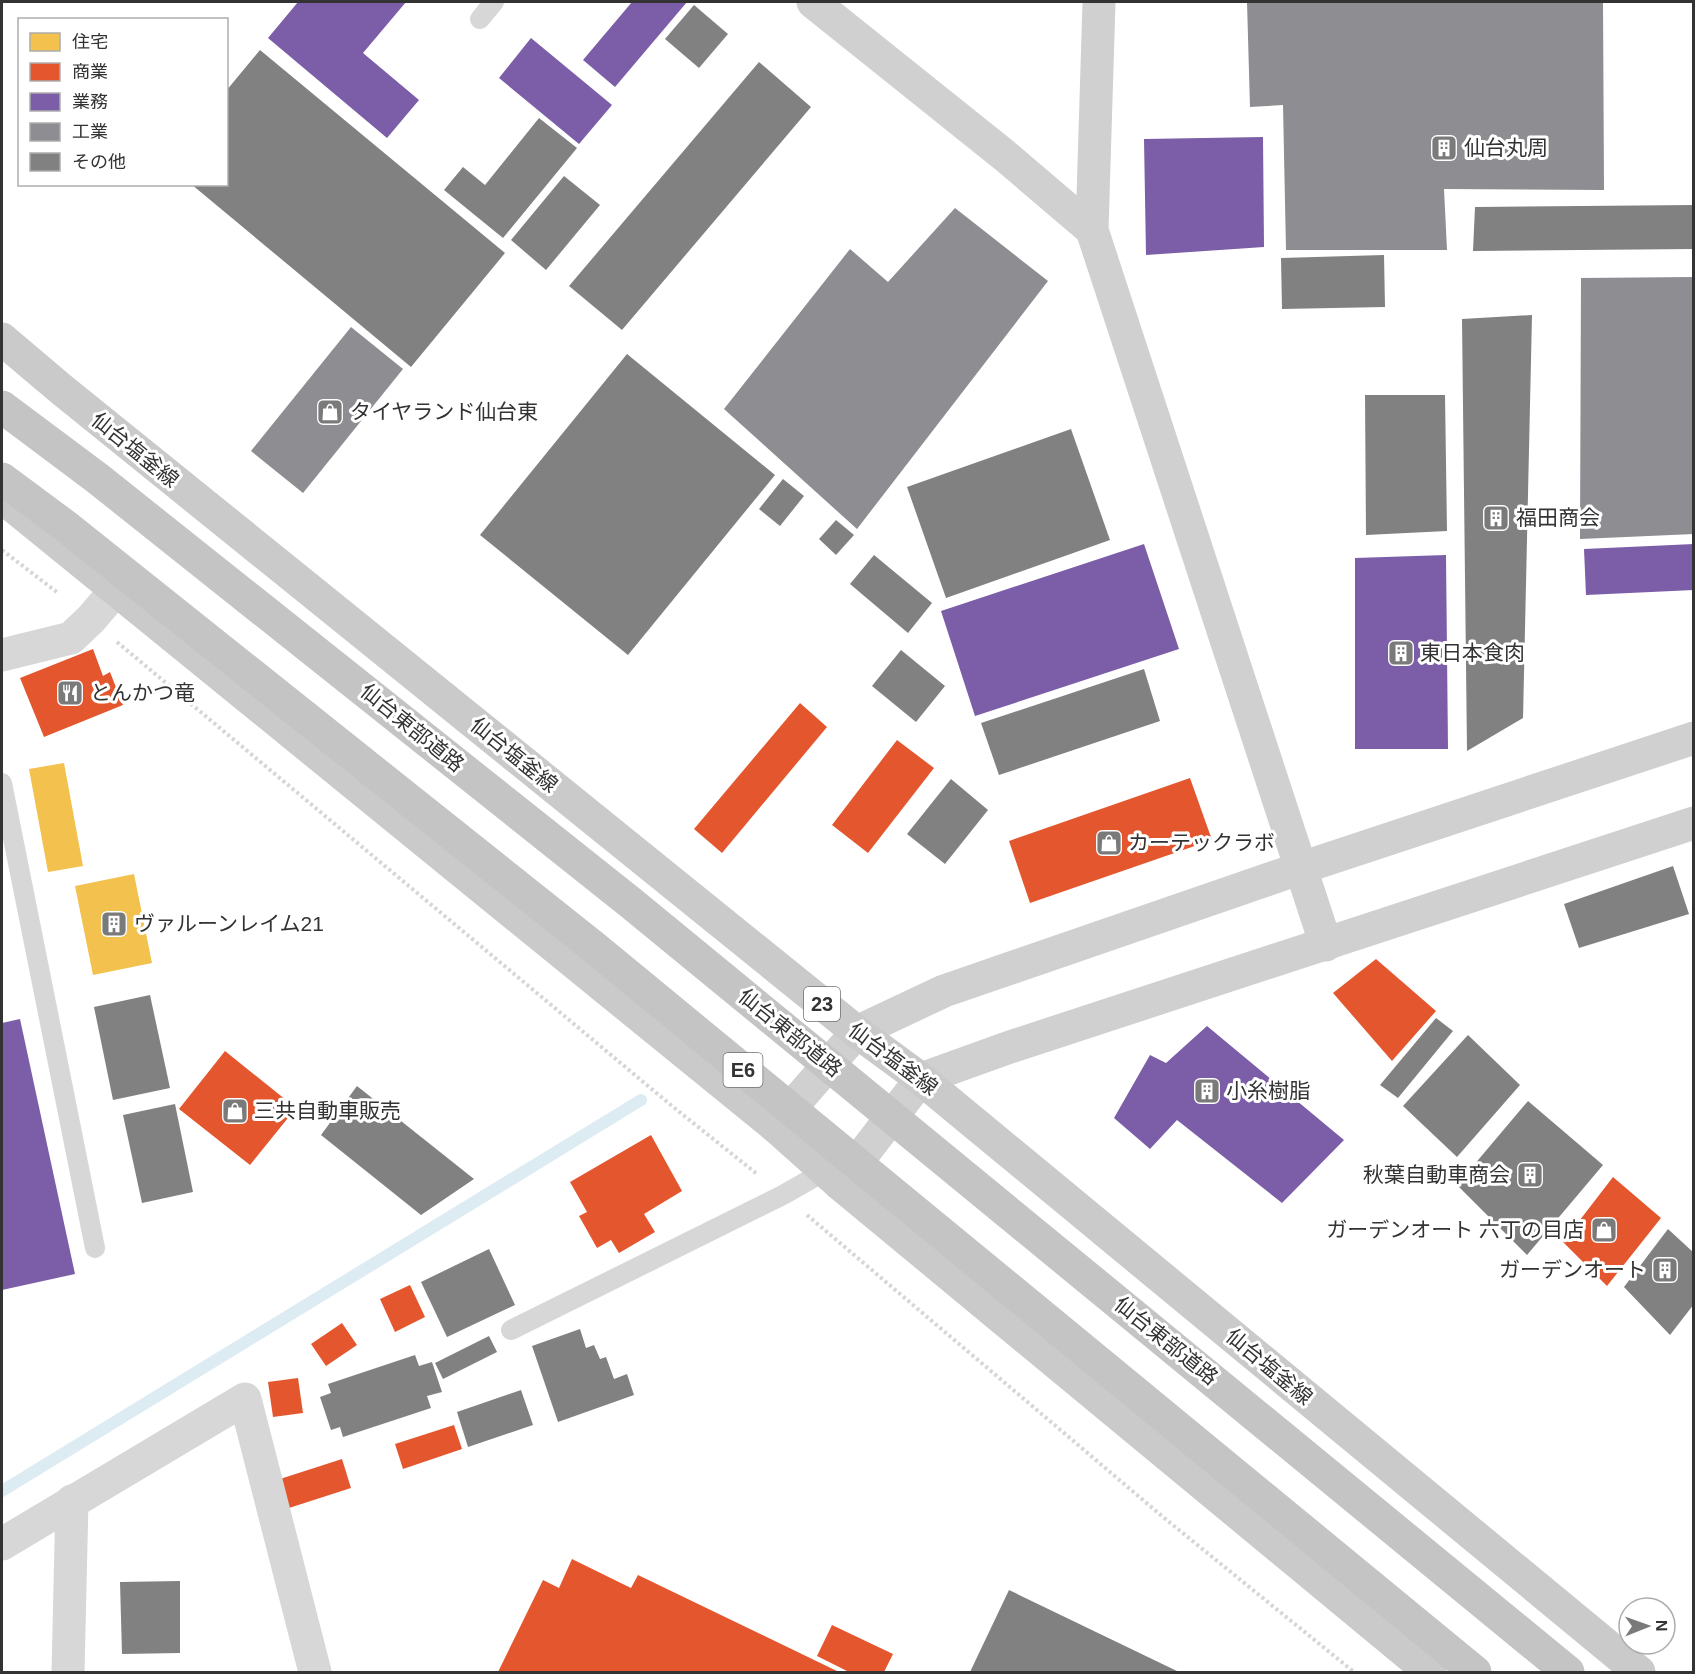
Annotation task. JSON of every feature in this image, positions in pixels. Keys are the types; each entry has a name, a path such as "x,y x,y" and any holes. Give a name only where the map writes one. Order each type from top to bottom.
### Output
{"highway":[{"name":"仙台東部道路","path":"2,406 97,478 631,903 1568,1672"},
{"name":"E6","path":"2,479 64,525 596,949 1475,1672"}],"main road":[{"name":"仙台塩釜線","path":"2,339 70,397 857,1032 921,1079 1639,1672"},
{"path":"2,497 114,591 775,1126 832,1177 1430,1672"}],"street":[{"path":"813,2 1004,155 1092,230"},
{"path":"1099,2 1092,230 1326,945"},
{"path":"2,655 71,638 91,619 114,591"},
{"path":"775,1126 857,1032 944,990 1301,868 1694,738"},
{"path":"832,1177 921,1079 1010,1047 1694,823"},
{"path":"2,1544 245,1399 315,1672"},
{"path":"68,1672 72,1501"}],"lane":[{"path":"480,19 494,2"},
{"path":"2,783 95,1248"},
{"path":"511,1330 783,1195 832,1177"}],"path":[{"path":"2,550 65,599"},
{"path":"113,639 672,1106 850,1250 1163,1517 1354,1672"}],"building: 住宅":[{"path":"64,763 83,866 48,872 29,769"},
{"name":"ヴァルーンレイム21","path":"134,874 152,963 93,975 75,886"}],"building: 商業":[{"path":"93,649 103,676 110,672 123,705 44,737 20,678"},
{"path":"800,703 827,727 722,853 694,829"},
{"path":"897,740 934,768 868,853 832,825"},
{"path":"1190,778 1212,840 1030,903 1009,841"},
{"path":"1376,959 1436,1011 1392,1061 1333,993"},
{"path":"225,1051 296,1108 250,1165 179,1109"},
{"path":"651,1135 682,1191 644,1214 655,1232 619,1253 611,1240 597,1248 579,1216 587,1212 570,1182"},
{"path":"1613,1177 1661,1218 1607,1286 1563,1242"},
{"path":"410,1285 425,1317 395,1332 380,1299"},
{"path":"342,1323 357,1345 326,1366 311,1344"},
{"path":"298,1378 303,1413 273,1417 268,1382"},
{"path":"454,1425 462,1449 403,1469 395,1444"},
{"path":"342,1459 351,1488 289,1508 280,1479"},
{"path":"572,1559 631,1588 638,1575 839,1672 498,1672 543,1580 559,1588"},
{"path":"832,1625 893,1654 884,1672 849,1672 817,1656"}],"building: 業務":[{"path":"298,2 406,2 363,53 419,100 387,138 268,38"},
{"path":"632,2 687,2 615,87 583,60"},
{"path":"531,38 612,105 579,144 499,78"},
{"path":"1263,137 1264,247 1146,255 1144,139"},
{"path":"1144,544 1179,649 975,716 941,611"},
{"path":"1694,544 1694,590 1586,595 1584,549"},
{"name":"東日本食肉","path":"1446,555 1448,749 1355,749 1355,558"},
{"path":"20,1019 75,1274 2,1290 2,1023"},
{"name":"小糸樹脂","path":"1207,1026 1344,1140 1282,1203 1177,1120 1150,1149 1114,1118 1150,1055 1166,1063"}],"building: 工業":[{"name":"仙台丸周","path":"1247,2 1603,2 1604,190 1444,189 1447,250 1286,250 1283,105 1250,107"},
{"path":"955,208 1048,281 857,529 724,409 850,249 888,282"},
{"path":"1694,277 1694,534 1580,539 1581,278"},
{"path":"351,327 403,369 303,493 251,451"}],"building: その他":[{"path":"694,5 728,34 699,68 665,39"},
{"path":"260,50 505,253 411,367 193,186 228,186 228,89"},
{"path":"759,62 811,107 622,330 569,286"},
{"path":"539,118 577,148 503,238 444,190 463,167 485,185"},
{"path":"564,176 600,205 546,270 511,240"},
{"path":"1694,205 1694,249 1473,251 1475,207"},
{"path":"1384,255 1385,307 1282,309 1281,258"},
{"name":"福田商会","path":"1532,315 1523,718 1467,751 1462,319"},
{"path":"627,354 775,475 628,655 480,535"},
{"path":"1365,395 1445,395 1447,531 1366,535"},
{"path":"1071,429 1110,540 946,598 907,487"},
{"path":"783,479 804,496 780,526 759,509"},
{"path":"836,520 854,535 836,555 819,539"},
{"path":"874,555 932,603 908,633 850,584"},
{"path":"901,650 945,686 916,722 872,686"},
{"path":"1144,669 1160,721 999,775 981,723"},
{"path":"951,779 988,810 945,864 907,834"},
{"path":"1673,866 1689,914 1579,948 1564,904"},
{"path":"150,995 170,1088 113,1100 94,1007"},
{"path":"1436,1018 1453,1031 1398,1098 1380,1085"},
{"path":"1468,1035 1520,1085 1457,1157 1403,1106"},
{"path":"357,1086 474,1179 421,1215 321,1135"},
{"name":"秋葉自動車商会","path":"1528,1101 1603,1165 1527,1255 1457,1185"},
{"path":"175,1104 193,1192 142,1203 123,1115"},
{"name":"ガーデンオート","path":"1668,1229 1694,1253 1694,1304 1670,1335 1624,1287"},
{"path":"489,1249 515,1305 447,1337 421,1282"},
{"path":"580,1329 586,1348 594,1345 600,1359 606,1357 614,1379 627,1374 634,1395 558,1422 532,1346"},
{"path":"489,1336 497,1352 443,1379 435,1363"},
{"path":"415,1355 419,1366 432,1362 442,1392 427,1396 431,1408 343,1437 340,1427 331,1430 320,1397 331,1393 328,1384"},
{"path":"521,1390 533,1425 468,1447 457,1412"},
{"path":"180,1581 180,1653 122,1654 120,1582"},
{"path":"1009,1590 1179,1672 970,1672"}],"waterway":[{"path":"2,1491 641,1100"}],"place":[{"name":"仙台丸周","path":"1444,148"},
{"name":"タイヤランド仙台東","path":"330,412"},
{"name":"福田商会","path":"1496,518"},
{"name":"東日本食肉","path":"1401,653"},
{"name":"とんかつ竜","path":"70,693"},
{"name":"カーテックラボ","path":"1109,843"},
{"name":"ヴァルーンレイム21","path":"114,924"},
{"name":"小糸樹脂","path":"1207,1091"},
{"name":"三共自動車販売","path":"235,1111"},
{"name":"秋葉自動車商会","path":"1530,1175"},
{"name":"ガーデンオート 六丁の目店","path":"1604,1230"},
{"name":"ガーデンオート","path":"1665,1270"}]}
